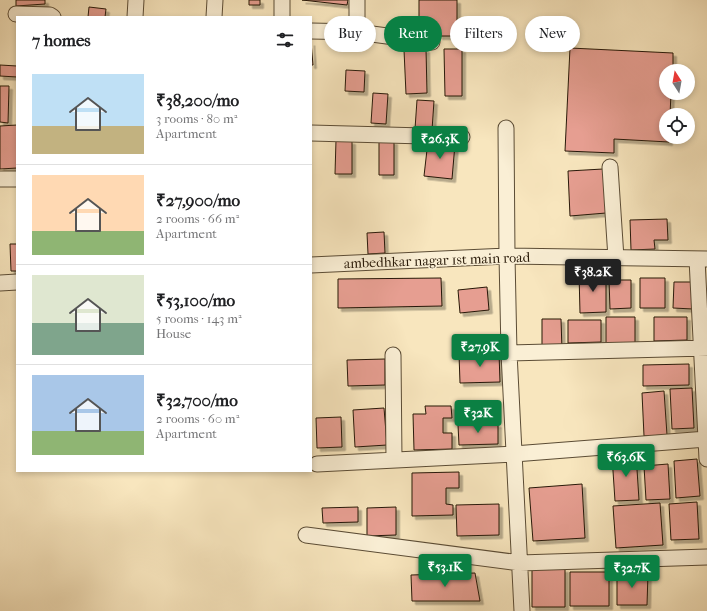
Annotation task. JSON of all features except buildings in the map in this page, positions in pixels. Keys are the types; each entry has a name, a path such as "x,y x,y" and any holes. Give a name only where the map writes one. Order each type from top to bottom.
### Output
{"street":[{"path":"135,16 136,0"},
{"path":"214,16 215,0"},
{"path":"282,0 282,16"},
{"path":"357,0 357,16"},
{"path":"16,14 52,16"},
{"path":"312,31 324,31"},
{"path":"506,128 506,256 509,353 522,611"},
{"path":"312,133 462,137"},
{"path":"610,168 616,258"},
{"path":"0,179 16,179"},
{"name":"ambedhkar nagar 1st main road","path":"312,265 506,256 702,259"},
{"path":"702,259 707,459"},
{"path":"0,283 16,282"},
{"path":"509,353 704,348"},
{"path":"393,355 394,460"},
{"path":"317,464 514,454 706,439"},
{"path":"306,535 520,563 707,557"}]}
